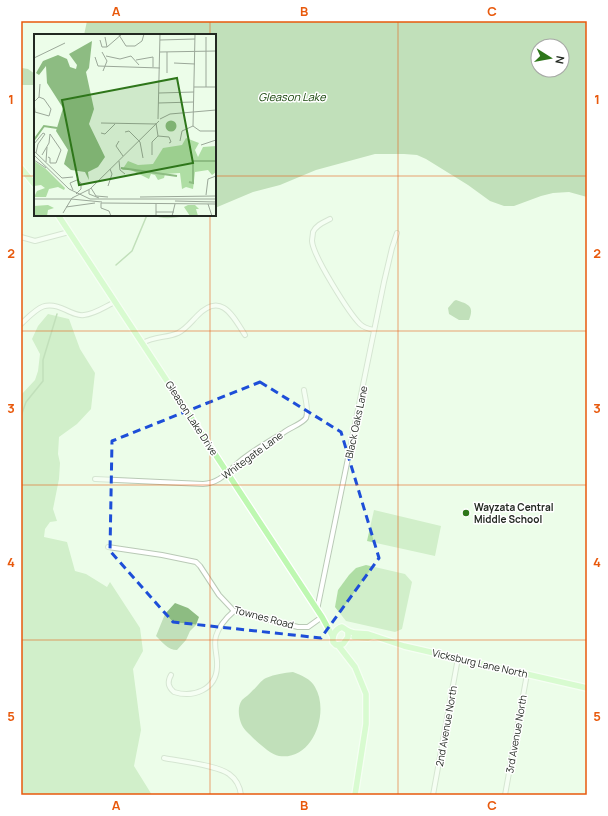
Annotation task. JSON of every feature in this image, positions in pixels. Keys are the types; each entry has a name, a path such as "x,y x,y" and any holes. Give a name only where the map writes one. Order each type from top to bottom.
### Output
{"main road":[{"path":"21,168 34,185"},
{"name":"Gleason Lake Drive","path":"59,216 228,473 333,637"},
{"name":"Gleason Lake Drive","path":"323,620 337,629"},
{"path":"344,628 348,631 348,637 341,645 335,644 333,637 337,629 344,628"},
{"name":"Vicksburg Lane North","path":"348,631 368,634 404,646 587,688"},
{"name":"Vicksburg Lane North","path":"348,637 354,636 368,638 373,636"},
{"path":"341,645 348,659 355,668 366,694 366,724 355,795"}],"street":[{"path":"330,219 322,222 314,232 312,241 314,248 325,271 349,310 360,325 374,330"},
{"path":"21,237 34,241 69,232"},
{"name":"Black Oaks Lane","path":"317,611 374,330 392,248 397,234"},
{"path":"21,324 39,308 44,306 56,306 72,314 83,316 115,302"},
{"path":"142,343 151,338 174,335 180,332 205,309 218,306 228,310 231,313 245,335"},
{"name":"Whitegate Lane","path":"96,479 202,484 214,482 228,473 239,462 304,420 307,412 304,390"},
{"name":"Townes Road","path":"108,547 196,562 224,601 234,611 298,627 308,627 323,620"},
{"path":"171,675 168,682 169,686 174,692 188,695 195,694 208,687 217,668 215,648 216,634 223,623 234,611"},
{"name":"2nd Avenue North","path":"433,795 458,658"},
{"name":"3rd Avenue North","path":"505,795 527,674"},
{"path":"164,758 224,770 234,779 238,785 241,795"}],"highlighted area":[{"path":"260,382 341,432 379,558 321,638 173,622 110,551 112,441"}],"shaded area":[{"path":"48,314 69,319 80,349 95,373 91,409 77,424 59,437 59,479 53,509 57,521 50,522 45,529 44,537 67,542 75,571 86,574 107,587 110,582 140,628 143,651 133,669 141,730 134,766 152,795 21,795 21,395 35,380 38,371 40,354 32,339 38,326"},
{"path":"374,510 441,526 435,556 367,541"},
{"path":"366,565 405,574 412,582 402,629 395,632 346,621 335,607 338,590 349,575 356,568"}],"water":[{"name":"Gleason Lake","path":"87,21 587,21 587,197 569,192 553,193 514,206 504,206 490,201 468,185 426,159 417,155 404,154 375,154 316,170 280,185 253,192 216,208 216,34 84,34"},
{"path":"22,68 28,69 34,73 34,85 21,85"},
{"path":"154,216 184,216 167,218"},
{"path":"456,300 467,304 471,309 469,320 459,320 449,314 448,308"},
{"path":"175,603 188,608 199,617 196,625 190,631 186,640 177,650 168,647 156,636 165,614"},
{"path":"293,672 308,680 315,687 319,697 319,721 315,733 309,743 301,751 291,755 279,756 266,749 246,731 240,720 239,707 242,700 264,679"}],"waterway":[{"path":"116,265 132,251 147,216"},
{"path":"21,416 26,402 43,381 43,360 57,314"}],"place":[{"name":"Wayzata Central Middle School","path":"466,513"}]}
